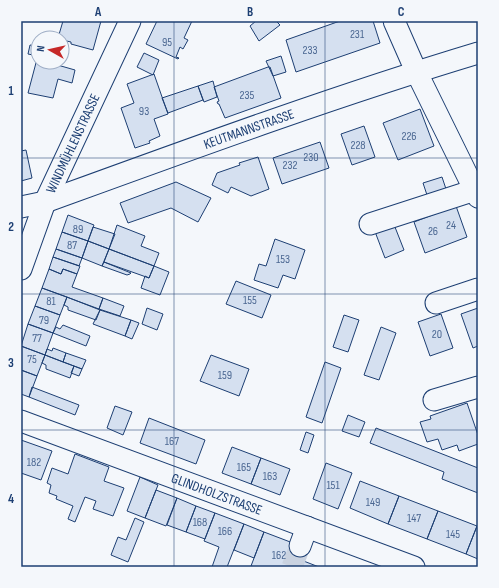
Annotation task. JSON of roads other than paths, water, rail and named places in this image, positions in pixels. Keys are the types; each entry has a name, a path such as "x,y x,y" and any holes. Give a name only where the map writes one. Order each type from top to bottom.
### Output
{"street":[{"name":"WINDMÜHLENSTRASSE","path":"21,269 45,202 130,21"},
{"path":"370,224 476,193 416,71 394,21"},
{"name":"KEUTMANNSTRASSE","path":"21,207 45,202 202,144 416,71 478,53"},
{"path":"436,303 478,289"},
{"path":"434,400 478,387"},
{"name":"GLINDHOLZSTRASSE","path":"21,421 304,536 388,562 414,567"}],"tunnel":[{"path":"292,567 300,546"}]}
